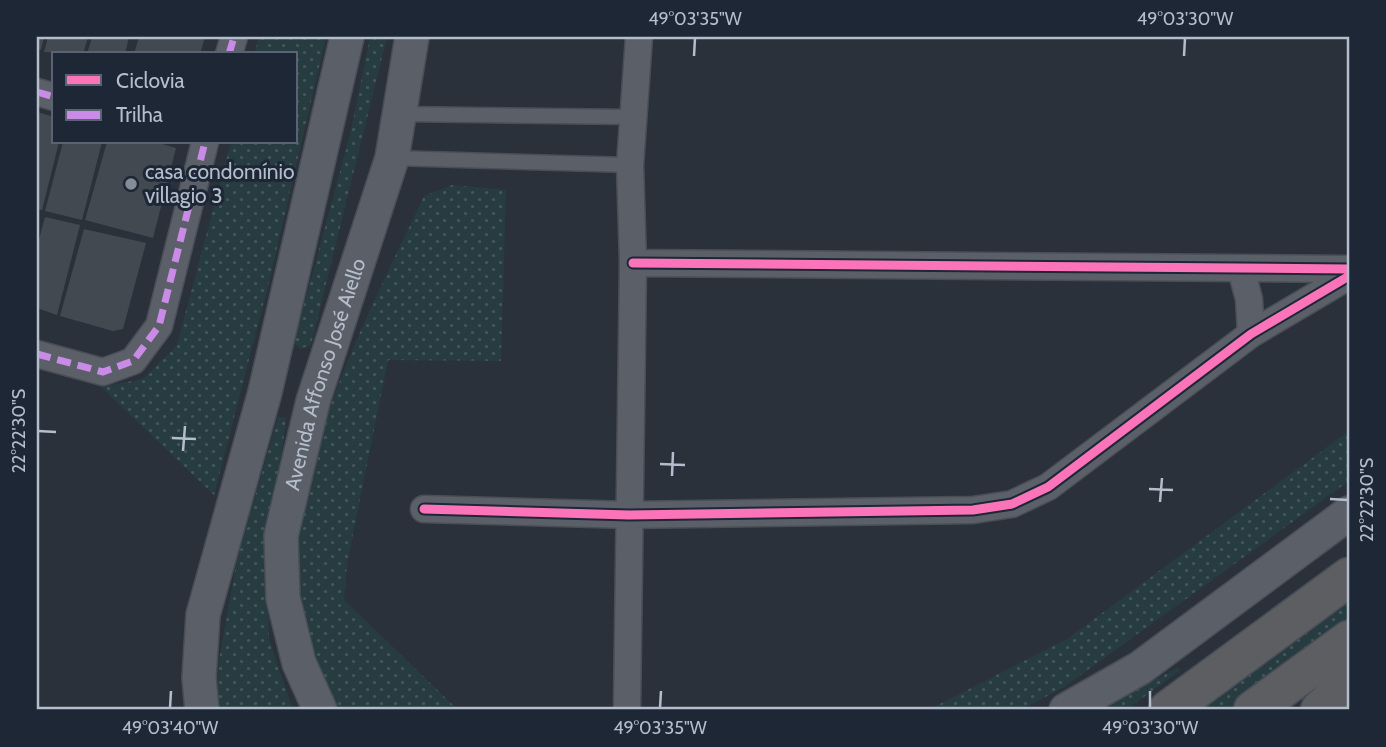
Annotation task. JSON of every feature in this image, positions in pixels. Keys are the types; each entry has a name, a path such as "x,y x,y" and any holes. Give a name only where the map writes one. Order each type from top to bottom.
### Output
{"highway":[{"path":"1168,710 1349,577"},
{"path":"1253,710 1349,640"},
{"path":"1320,710 1349,684"}],"street":[{"path":"202,710 199,678 203,615 265,392 347,37"},
{"name":"Avenida Affonso José Aiello","path":"320,710 299,663 283,598 281,536 313,401 392,158 412,37"},
{"path":"627,710 633,263 630,165 639,37"},
{"path":"37,354 103,372 133,361 159,326 204,144"},
{"path":"633,263 1349,269"},
{"path":"1241,269 1249,299 1251,334"},
{"path":"424,509 629,515 973,510 1012,504 1048,487 1251,334 1349,276"},
{"path":"265,392 313,401"},
{"path":"1066,710 1140,668 1349,513"}],"lane":[{"path":"400,114 633,117"},
{"path":"392,158 630,165"}],"green space":[{"path":"259,37 326,37 269,282 214,495 101,387 143,379 177,345 230,144 298,144 298,52 255,52"},
{"path":"370,37 387,37 311,345 300,349 294,342 351,131"},
{"path":"452,185 506,190 501,361 388,360 347,564 344,600 458,710 330,710 310,655 298,598 297,549 304,497 336,391 380,288 424,196"},
{"path":"278,417 286,418 266,552 269,640 293,710 217,710 219,660 237,560"},
{"path":"1349,431 1349,481 1064,687 1021,710 928,710 1067,639"},
{"path":"1349,595 1349,621 1228,710 1192,710"},
{"path":"1177,668 1181,670 1126,710 1098,710"}],"building":[{"path":"37,37 44,37 41,50 37,49"},
{"path":"48,37 88,37 84,52 44,52"},
{"path":"92,37 129,37 125,52 88,52"},
{"path":"139,37 205,37 201,52 135,52"},
{"path":"37,112 52,116 52,144 58,144 42,210 37,209"},
{"name":"casa condomínio villagio 3","path":"62,144 101,144 82,220 45,211"},
{"name":"casa condomínio villagio 3","path":"106,144 162,144 176,148 153,238 85,220"},
{"path":"45,217 80,225 57,315 37,308 37,247"},
{"name":"casa condomínio villagio 3","path":"84,229 146,243 123,329 113,331 60,316"}],"marked path":[{"path":"230,52 234,37"},
{"path":"37,92 52,96"},
{"path":"37,354 103,372 133,361 159,326 204,144"}],"cycle path":[{"path":"633,263 1349,269"},
{"path":"424,509 629,515 973,510 1012,504 1048,487 1251,334 1349,276"}],"place":[{"name":"casa condomínio villagio 3","path":"131,184"}]}
